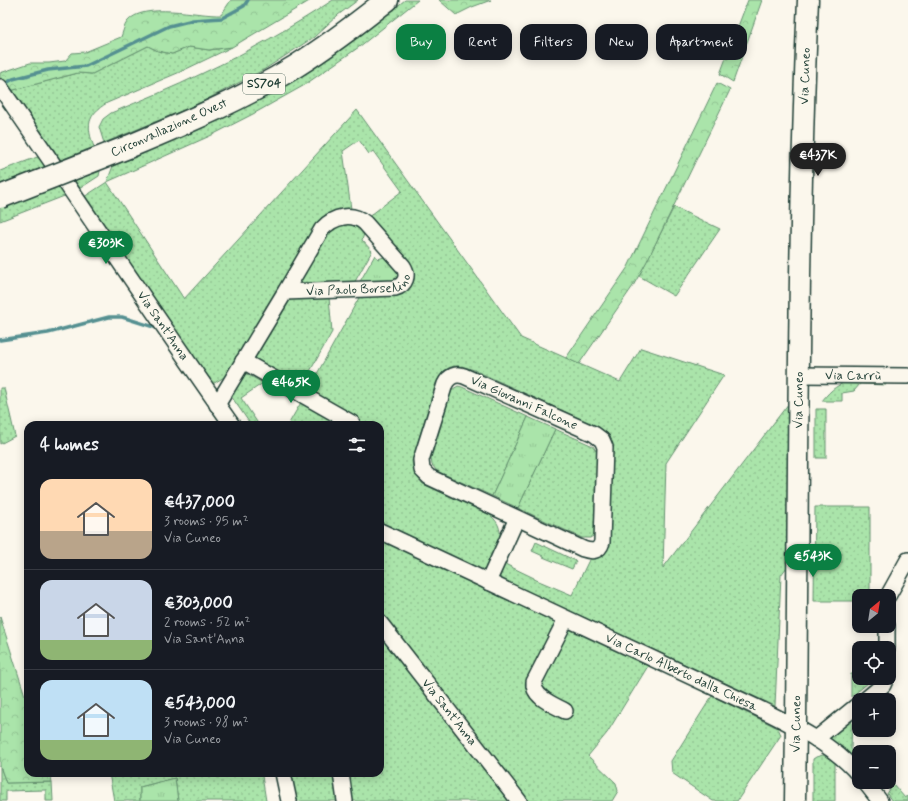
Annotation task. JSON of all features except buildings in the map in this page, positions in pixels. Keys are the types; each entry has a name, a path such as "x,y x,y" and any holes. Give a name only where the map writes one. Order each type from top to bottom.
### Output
{"highway":[{"name":"Circonvallazione Ovest","path":"0,197 196,119 268,82 324,47 387,0"}],"main road":[{"name":"Via Cuneo","path":"795,801 803,104 808,0"}],"street":[{"name":"Via Sant'Anna","path":"1,89 77,197 182,355 229,421"},
{"name":"Via Paolo Borsellino","path":"217,405 322,229 330,221 344,217 359,219 366,223 403,266 406,273 404,283 396,288 285,292"},
{"path":"243,361 348,421"},
{"name":"Via Giovanni Falcone","path":"458,374 464,376 594,434 604,443 602,542 598,549 595,551 583,549 517,518 429,477 422,470 421,460 445,384 450,377 458,374"},
{"name":"Via Carrù","path":"799,375 908,376"},
{"path":"488,582 517,518"},
{"name":"Via Carlo Alberto dalla Chiesa","path":"384,533 796,727 842,758 852,768"},
{"path":"892,589 908,560"},
{"path":"565,711 540,696 533,687 534,682 566,619"},
{"name":"Via Sant'Anna","path":"384,628 519,801"},
{"path":"873,693 883,685"},
{"path":"816,740 852,710"},
{"path":"285,777 288,801"},
{"path":"342,777 345,801"},
{"path":"871,789 880,801"}],"green space":[{"path":"231,0 311,0 232,47 209,50 189,47 172,54 158,51 148,46 92,74 78,73 10,91 0,78 0,73 30,63 65,61 72,53 85,52 121,37 127,22 135,16 145,12 171,11 221,15"},
{"path":"333,0 358,0 338,15 314,37 265,69 196,105 104,143 99,127 103,119 111,113 180,84 237,57 302,20"},
{"path":"405,0 418,0 359,47 303,86 212,135 107,182 113,166 160,147 238,111 324,60"},
{"path":"439,0 491,0 456,15"},
{"path":"748,0 762,0 747,42 747,24 739,24"},
{"path":"148,46 158,51 172,54 189,47 209,50 232,47 180,72 100,107 92,117 89,127 91,140 94,147 58,161 10,91 78,73 92,74"},
{"path":"725,60 741,60 733,82 720,74"},
{"path":"717,83 730,90 647,261 633,286 579,364 566,358 628,267"},
{"path":"357,110 521,338 620,382 641,348 724,375 666,463 663,568 792,399 789,564 781,575 775,706 499,578 505,564 534,579 572,595 590,558 599,557 604,553 609,533 612,483 612,443 610,436 600,428 474,370 461,366 447,369 443,372 436,383 412,461 416,474 423,484 490,515 499,528 499,543 485,572 384,524 384,421 355,421 307,392 360,296 402,292 367,218 402,191 373,151 369,154 359,140 343,151 351,209 331,214 316,227 226,376 211,385 84,197 107,182 184,299"},
{"path":"40,156 47,166 0,184 0,171"},
{"path":"100,171 99,176 79,189 73,181"},
{"path":"61,185 67,195 0,221 0,208"},
{"path":"674,207 720,229 674,296 639,276"},
{"path":"338,224 354,224 365,231 362,240 372,251 353,285 307,286 299,281 326,235"},
{"path":"375,255 378,259 387,256 399,272 399,280 358,285"},
{"path":"329,297 332,332 300,389 252,361 285,305 290,300 295,298"},
{"path":"245,373 263,383 241,398 256,421 248,421 231,396"},
{"path":"856,380 883,380 886,385 860,384 854,391 842,393 842,401 822,401 836,387 842,384"},
{"path":"458,386 528,417 492,496 437,471 432,465 431,458 451,392"},
{"path":"0,388 4,388 15,436 0,444"},
{"path":"303,399 341,421 290,421"},
{"path":"816,409 826,409 826,458 816,458"},
{"path":"528,417 555,429 518,508 492,496"},
{"path":"555,429 593,446 598,454 595,531 593,536 590,538 582,538 518,508"},
{"path":"815,507 870,507 870,589 852,589 852,601 814,601"},
{"path":"384,542 559,624 538,687 566,628 648,666 607,733 588,756 616,783 618,791 612,801 528,801 384,616"},
{"path":"536,542 576,561 572,569 532,551"},
{"path":"0,617 24,692 24,777 51,777 52,782 6,783 0,766"},
{"path":"384,640 510,801 349,801 346,777 384,777"},
{"path":"852,674 852,685 866,685 856,693 852,693 851,697"},
{"path":"712,696 778,728 781,735 737,801 713,801 672,773 671,761"},
{"path":"852,719 852,758 829,743 829,738"},
{"path":"823,755 835,762 835,801 813,801 813,759"},
{"path":"0,766 6,783 52,782 53,801 46,801 46,790 6,791 6,801 0,801"},
{"path":"110,777 262,777 266,801 178,801 175,778 140,787 140,801 114,801"},
{"path":"291,777 338,777 341,801 295,801"},
{"path":"175,778 178,801 140,801 140,787"},
{"path":"896,788 905,798 908,796 908,801 892,801 887,794 890,789 896,789"}],"waterway":[{"path":"3,85 13,79 48,70 86,66 169,26 193,20 222,18 244,6 248,0"},
{"path":"0,340 48,333 109,317 122,317 157,328"}]}
